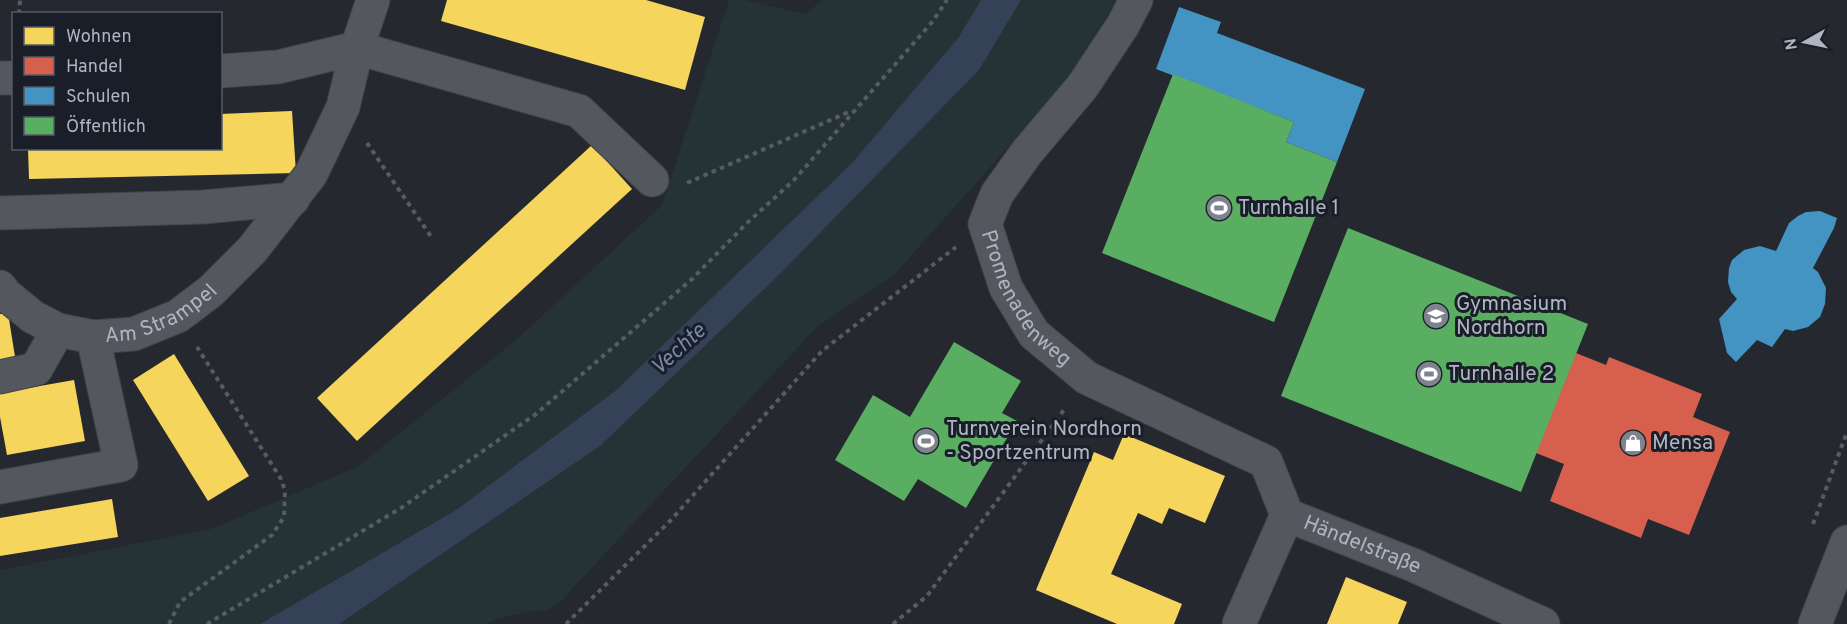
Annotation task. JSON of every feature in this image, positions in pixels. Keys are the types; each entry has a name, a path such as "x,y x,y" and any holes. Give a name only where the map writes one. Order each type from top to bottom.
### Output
{"street":[{"name":"Am Strampel","path":"0,287 5,294 33,316 58,330 93,337 134,334 178,316 212,291 252,250 311,174 342,107 357,48 373,0"},
{"name":"Promenadenweg","path":"1136,0 1123,25 1082,87 1027,152 997,194 985,224 1006,288 1034,334 1088,378 1266,462 1287,515"},
{"path":"222,71 278,67 357,48 579,111 652,180"},
{"path":"0,213 203,207 293,199"},
{"path":"0,377 36,369 58,330"},
{"path":"0,487 120,465 93,337"},
{"name":"Händelstraße","path":"1239,624 1287,515 1413,565 1543,624"},
{"path":"1815,624 1847,542"}],"path":[{"path":"207,624 401,508 536,414 691,280 746,224 794,180 933,21 947,0"},
{"path":"342,107 432,238"},
{"path":"652,180 671,190 854,110"},
{"path":"566,624 670,521 822,351 985,224"},
{"path":"169,624 180,602 272,535 284,517 285,491 281,478 178,316"},
{"path":"893,624 927,596 1088,378"}],"shaded area":[{"path":"729,0 745,0 805,14 823,0 981,0 958,38 852,163 615,391 456,510 260,624 0,624 0,570 211,529 357,467 516,340 662,205"},
{"path":"1021,0 1117,0 1058,91 894,275 817,327 559,603 545,611 531,611 485,624 339,624 600,446 781,273 979,70"}],"water":[{"name":"Vechte","path":"981,0 1021,0 979,70 781,273 600,446 339,624 260,624 456,510 615,391 852,163 958,38"}],"building: Wohnen":[{"path":"447,0 646,0 705,17 685,90 441,21"},
{"path":"292,111 296,173 29,179 28,150 222,150 222,114"},
{"path":"592,145 632,189 357,441 317,398"},
{"path":"8,313 16,363 0,366 0,314"},
{"path":"174,354 249,476 208,501 133,380"},
{"path":"74,380 85,441 7,455 0,417 0,393"},
{"path":"1124,434 1225,476 1205,523 1169,508 1162,524 1138,513 1111,574 1182,604 1174,624 1117,624 1036,590 1094,452 1113,460"},
{"path":"112,499 118,537 0,556 0,518"},
{"path":"1346,577 1407,602 1398,624 1327,624"}],"building: Handel":[{"name":"Mensa","path":"1576,353 1606,365 1609,357 1702,394 1693,417 1730,432 1689,535 1648,519 1641,538 1550,501 1564,464 1536,453"}],"building: Schulen":[{"path":"1179,7 1221,22 1217,33 1365,89 1337,162 1286,142 1294,122 1156,69"},
{"path":"1820,211 1837,218 1813,268 1818,272 1826,288 1825,304 1820,317 1808,327 1793,331 1785,329 1772,347 1757,340 1736,362 1727,353 1719,319 1737,299 1731,292 1728,282 1732,260 1744,250 1760,246 1776,251 1789,223 1806,212"}],"building: Öffentlich":[{"name":"Turnhalle 1","path":"1173,74 1294,122 1286,142 1337,162 1274,322 1102,253"},
{"name":"Turnhalle 2","path":"1348,228 1588,324 1521,492 1281,396"},
{"name":"Turnverein Nordhorn - Sportzentrum","path":"954,342 1021,381 1002,413 1017,421 966,508 918,479 904,501 835,460 873,395 910,417"}],"place":[{"name":"Turnhalle 1","path":"1219,208"},
{"name":"Gymnasium Nordhorn","path":"1436,316"},
{"name":"Turnhalle 2","path":"1429,374"},
{"name":"Turnverein Nordhorn - Sportzentrum","path":"926,441"},
{"name":"Mensa","path":"1633,443"}]}
